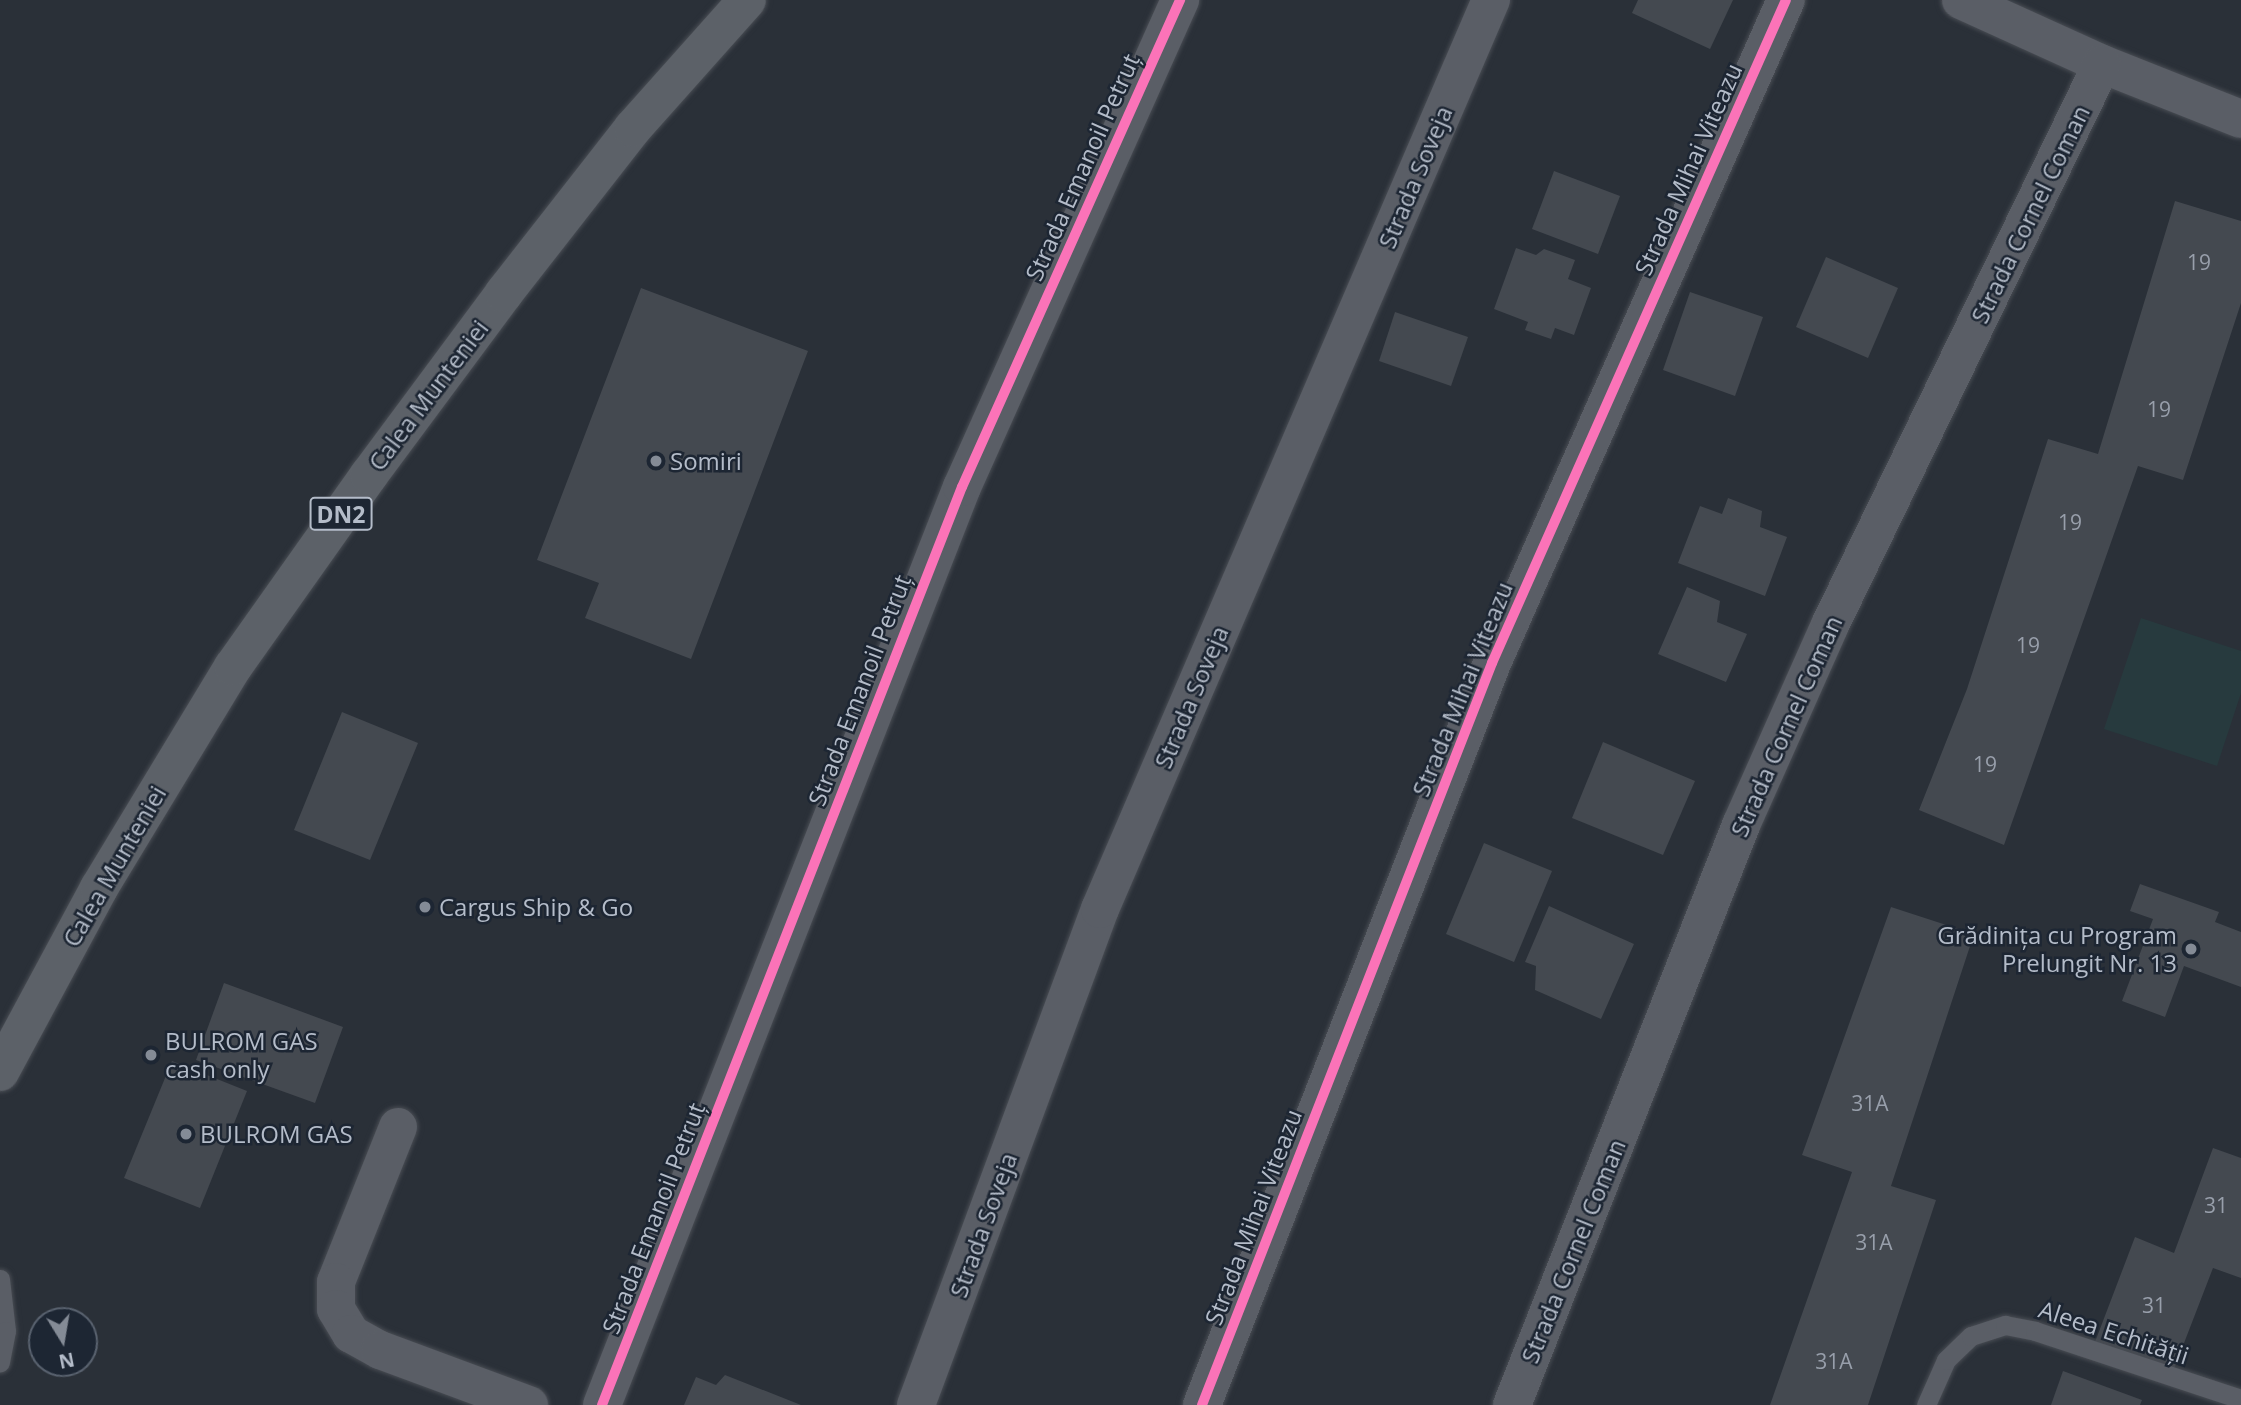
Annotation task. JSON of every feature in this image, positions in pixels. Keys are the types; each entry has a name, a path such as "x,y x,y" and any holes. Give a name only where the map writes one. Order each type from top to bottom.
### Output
{"main road":[{"name":"Calea Munteniei","path":"0,1072 99,888 241,656 369,475 504,293 634,128 747,0"}],"street":[{"name":"Strada Emanoil Petruț","path":"602,1405 961,487 1180,0"},
{"name":"Strada Soveja","path":"916,1405 1100,909 1491,0"},
{"name":"Strada Mihai Viteazu","path":"1202,1405 1492,663 1786,0"},
{"path":"1961,0 2102,64 2241,119"},
{"name":"Strada Cornel Coman","path":"1512,1405 1741,825 1830,625 2102,64"},
{"path":"398,1127 335,1282 337,1308 351,1334 380,1350 529,1405"}],"lane":[{"path":"0,1279 6,1331 0,1362"},
{"name":"Aleea Echității","path":"1926,1405 1946,1360 1971,1336 2005,1325 2035,1331 2241,1399"}],"green space":[{"path":"2141,618 2241,651 2241,693 2217,766 2104,729"}],"building":[{"path":"1638,0 1733,0 1710,49 1632,13"},
{"path":"1554,171 1620,196 1598,254 1532,229"},
{"path":"2175,201 2241,221 2241,303 2183,480 2138,466 2004,845 1919,810 1967,689 2048,439 2098,454"},
{"path":"1516,248 1536,255 1544,249 1575,260 1568,279 1591,288 1574,335 1555,328 1551,339 1525,330 1528,322 1494,309"},
{"path":"1826,257 1898,288 1868,358 1796,327"},
{"path":"641,288 808,351 691,659 585,618 599,583 537,560"},
{"path":"1690,292 1763,317 1735,396 1663,370"},
{"path":"1395,312 1468,337 1451,386 1379,361"},
{"path":"1728,498 1762,511 1760,527 1787,537 1765,596 1678,563 1700,506 1722,514"},
{"path":"1687,587 1720,601 1717,622 1747,634 1726,682 1658,654"},
{"path":"342,712 418,743 370,860 294,830"},
{"path":"1603,742 1695,781 1663,855 1572,818"},
{"path":"1484,843 1552,871 1514,962 1446,934"},
{"name":"Grădinița cu Program Prelungit Nr. 13","path":"2140,884 2219,912 2215,922 2241,932 2241,987 2184,966 2165,1017 2122,1001 2153,919 2130,911"},
{"path":"1549,906 1634,944 1601,1019 1535,990 1536,966 1525,962"},
{"path":"1891,907 1974,934 1891,1186 1936,1200 1868,1405 1770,1405 1852,1172 1802,1155"},
{"path":"224,983 343,1027 315,1103 196,1060"},
{"name":"BULROM GAS","path":"172,1061 247,1091 200,1208 124,1178"},
{"path":"2213,1148 2241,1158 2241,1278 2213,1268 2174,1369 2095,1342 2135,1237 2174,1253"},
{"path":"2063,1371 2142,1400 2140,1405 2051,1405"},
{"path":"725,1375 801,1405 684,1405 696,1377 716,1385"}],"cycle path":[{"path":"602,1405 962,487 1180,0"},
{"path":"1202,1405 1492,663 1786,0"}],"place":[{"name":"Somiri","path":"656,461"},
{"name":"Cargus Ship & Go","path":"425,907"},
{"name":"Grădinița cu Program Prelungit Nr. 13","path":"2191,949"},
{"name":"BULROM GAS cash only","path":"151,1055"},
{"name":"BULROM GAS","path":"186,1134"}]}
